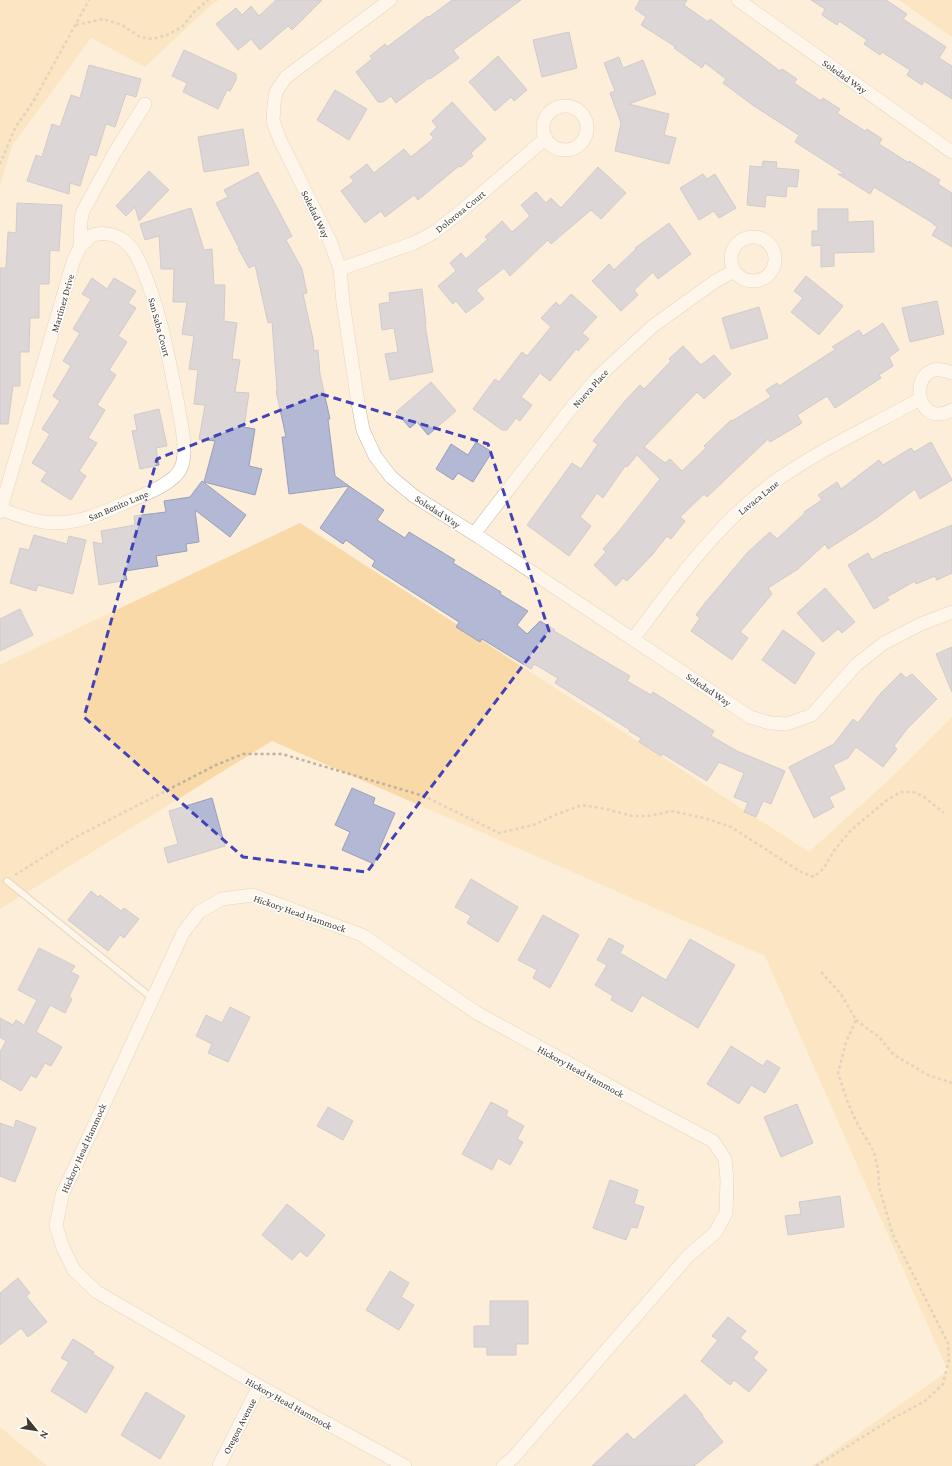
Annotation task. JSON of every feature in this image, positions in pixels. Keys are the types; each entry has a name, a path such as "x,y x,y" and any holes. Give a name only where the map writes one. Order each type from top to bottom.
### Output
{"street":[{"name":"Soledad Way","path":"390,0 286,77 276,92 273,121 280,140 330,241 340,270 343,302 358,403 364,430 375,456 391,477 414,496 474,534 750,717 770,723 787,724 812,715 856,665 884,643 921,624 952,612"},
{"name":"Soledad Way","path":"738,0 952,152"},
{"name":"Martinez Drive","path":"1,511 73,262 80,247 81,221 86,204 114,154 145,104"},
{"name":"Dolorosa Court","path":"340,270 434,233 459,214 546,138"},
{"name":"San Saba Court","path":"80,247 91,236 103,233 113,235 124,240 142,269 155,304 170,364 181,425 184,455 181,468"},
{"name":"Nueva Place","path":"474,534 572,407 599,376 653,326 714,282 734,271"},
{"path":"952,373 940,370 927,374 923,379 918,392 924,406 929,410 936,413 944,413 952,410"},
{"name":"Lavaca Lane","path":"633,639 692,564 719,532 743,508 770,486 801,464 920,399"},
{"name":"San Benito Lane","path":"1,511 47,523 69,522 91,518 164,485 176,477 181,468"},
{"name":"Hickory Head Hammock","path":"404,1466 258,1386 97,1292 74,1270 63,1248 56,1226 62,1195 183,933 199,912 222,899 253,896 362,935 477,1013 713,1141 725,1159 727,1180 726,1213 715,1233 688,1255 513,1458 503,1466"},
{"name":"Oregon Avenue","path":"219,1466 258,1386"}],"lane":[{"path":"7,881 152,998"}],"path":[{"path":"0,164 15,128 33,102 89,0"},
{"path":"75,25 103,19 122,25 140,37 152,39 167,35 182,27 195,11 208,0"},
{"path":"7,881 74,838 191,777 243,754 282,754 424,796 499,833 533,825 582,805 606,809 632,816 649,816 671,811 704,818 731,827 801,872 814,877 824,868 833,852 851,830 886,800 901,792 913,792 923,796 944,813"},
{"path":"821,972 841,994 856,1020 879,1037 894,1055 928,1075 952,1083"},
{"path":"816,1466 890,1420 924,1401 943,1384 949,1359 948,1343 894,1235 879,1187 878,1170 874,1152 857,1124 838,1073 846,1042 856,1020"}],"highlighted area":[{"path":"321,394 488,444 549,631 367,872 243,857 84,717 157,459"}],"shaded area":[{"path":"0,0 219,0 211,5 145,67 91,38 12,146 0,186"},
{"path":"899,0 952,0 952,37"},
{"path":"300,523 809,852 892,777 952,717 952,1466 812,1466 948,1371 765,956 272,741 0,909 0,665"},
{"path":"0,1427 47,1466 0,1466"}],"building":[{"path":"276,0 322,0 292,30 288,26 260,50 251,39 238,50 216,24 236,8 242,15 251,6 259,16"},
{"path":"452,0 521,0 453,50 459,58 430,79 429,78 396,103 391,96 383,102 378,102 356,72 372,59 370,56 385,44 387,47"},
{"path":"640,0 687,0 684,5 708,22 710,19 780,71 782,69 797,79 794,83 821,101 823,98 840,109 837,113 865,131 867,129 882,139 879,144 940,180 938,184 952,193 952,247 932,235 937,227 931,222 874,187 870,194 838,174 845,174 795,142 799,135 754,106 723,83 726,79 705,63 702,68 674,48 676,47 641,25 646,17 635,9"},
{"path":"811,0 886,0 907,14 903,19 946,47 939,58 952,66 952,99 924,81 922,85 907,75 910,70 882,52 880,55 864,44 867,40 839,21 837,25 822,15 825,9"},
{"path":"569,32 577,68 542,77 533,40"},
{"path":"184,50 236,74 236,80 230,91 227,90 218,109 183,92 187,83 172,76"},
{"path":"498,56 527,90 514,101 511,97 495,111 469,82"},
{"path":"619,57 623,68 643,60 656,94 629,104 669,114 664,135 676,138 669,164 615,151 621,123 610,93 615,91 604,63"},
{"path":"89,65 141,79 136,97 126,94 115,127 106,124 96,156 90,154 80,186 70,183 69,194 27,181 36,155 42,157 52,124 60,127 71,95 80,98"},
{"path":"335,90 367,109 349,140 317,120"},
{"path":"452,102 486,139 471,153 473,156 461,167 459,166 418,200 414,195 385,217 381,211 365,223 341,191 354,181 350,177 367,164 374,173 404,149 411,157 434,138 430,134 437,127 432,121"},
{"path":"243,129 249,165 204,172 198,137"},
{"path":"763,161 777,162 776,168 799,170 797,187 787,186 786,197 766,195 765,207 747,205 750,166 762,167"},
{"path":"598,167 626,193 601,219 591,210 551,244 548,240 510,276 504,268 476,290 484,299 466,313 456,301 453,304 438,286 456,271 450,263 461,253 466,259 488,239 485,237 502,221 512,232 530,216 521,205 536,192 546,203 551,198 561,208"},
{"path":"149,171 169,190 139,221 135,207 126,216 116,206"},
{"path":"258,172 292,236 286,240 302,269 307,293 303,294 313,339 314,351 318,350 320,374 330,419 328,419 335,476 349,486 289,494 282,437 286,437 276,391 272,322 268,323 255,265 249,268 216,203 228,197 224,190"},
{"path":"703,174 707,179 715,174 736,208 719,218 714,211 699,220 680,188"},
{"path":"17,203 62,205 59,251 50,250 49,284 39,284 39,318 30,318 29,352 20,352 20,386 13,386 8,424 0,424 0,268 6,268 8,232 16,233"},
{"path":"191,208 204,250 212,249 214,285 225,285 224,321 237,323 232,359 240,360 235,392 249,393 244,427 255,429 249,466 262,469 255,495 204,482 215,441 199,439 205,405 194,404 198,370 189,369 194,336 182,334 187,302 173,302 174,269 161,269 159,236 145,240 140,224"},
{"path":"818,209 848,209 848,222 873,221 874,252 834,253 834,266 821,267 821,245 812,246 812,231 818,231"},
{"path":"669,223 691,254 658,279 653,272 634,290 638,295 621,311 592,281 609,264 614,270 636,249 635,248"},
{"path":"806,276 843,306 819,335 791,312 803,298 794,291"},
{"path":"92,278 107,289 114,278 136,291 128,303 136,308 118,336 127,342 109,370 116,375 97,405 105,410 88,438 97,443 79,471 86,476 71,500 41,481 47,472 32,463 50,434 42,429 60,401 53,396 71,366 63,361 80,333 73,329 91,299 82,294"},
{"path":"422,289 425,324 433,372 390,380 385,354 398,352 394,328 382,330 379,304 390,302 389,293"},
{"path":"571,294 597,317 582,333 589,339 578,351 576,349 550,381 540,373 521,397 532,405 520,421 516,418 507,430 502,430 473,409 495,379 499,382 522,352 527,356 551,327 541,318 556,302 560,306"},
{"path":"937,301 944,334 910,342 902,308"},
{"path":"759,307 768,338 731,349 722,318"},
{"path":"883,323 899,350 889,357 893,366 879,375 881,378 835,408 827,396 797,415 802,423 770,442 768,439 707,497 704,494 680,517 685,521 671,539 667,536 652,555 627,581 623,578 616,586 594,565 606,552 603,549 660,479 637,455 627,467 625,466 603,498 597,493 580,517 591,526 569,556 527,525 572,463 581,469 598,444 593,441 624,402 640,385 644,389 671,361 669,359 683,346 701,365 714,355 731,374 704,399 697,392 644,447 665,463 670,459 682,471 706,448 704,446 731,420 732,421 771,397 766,390 777,383 779,386 836,349 832,347 859,330 863,336"},
{"path":"431,382 456,411 428,435 417,422 410,428 396,412"},
{"path":"159,409 167,446 156,448 159,465 140,469 132,431 137,430 134,415"},
{"path":"476,442 492,452 473,482 458,473 453,480 436,469 451,444 468,455"},
{"path":"931,442 952,480 920,499 915,489 875,519 828,549 825,544 798,569 768,588 772,594 740,632 748,638 732,660 691,631 700,618 696,615 705,603 747,553 770,532 777,539 805,513 804,512 822,500 818,495 837,482 841,489 879,460 883,465 911,448 914,452"},
{"path":"202,481 246,515 230,537 195,510 199,542 186,544 187,551 156,556 158,566 125,571 127,580 99,585 93,542 103,544 101,531 135,525 134,516 166,512 164,501 190,497"},
{"path":"349,486 384,510 377,520 405,538 409,532 455,560 453,563 501,592 500,594 528,611 517,625 527,634 540,621 555,630 554,631 630,676 627,681 651,695 653,692 714,731 711,736 737,751 785,771 771,804 763,801 756,817 744,812 748,803 734,797 744,773 719,762 707,781 663,754 661,756 639,742 641,738 629,731 630,730 555,683 558,678 534,664 531,669 482,639 480,642 456,627 459,622 372,566 375,561 346,540 343,544 320,528"},
{"path":"952,525 952,573 937,580 935,576 916,584 915,581 887,597 889,600 874,609 848,565 868,553 872,560 886,552"},
{"path":"34,535 67,544 69,536 86,540 73,594 38,585 36,591 10,583 20,548 29,550"},
{"path":"825,588 855,622 842,633 838,629 823,642 797,613"},
{"path":"20,609 33,635 0,651 0,619"},
{"path":"783,630 815,653 795,684 762,660"},
{"path":"952,647 952,692 936,654"},
{"path":"901,673 906,678 912,674 937,699 907,729 894,746 897,749 883,767 856,747 848,758 833,765 845,789 829,797 834,807 814,818 789,767 834,744 853,719 858,723 880,694"},
{"path":"352,788 375,798 373,804 395,813 374,864 342,850 350,832 335,825"},
{"path":"212,798 225,846 168,863 164,848 178,844 169,811"},
{"path":"471,879 518,907 498,942 467,923 471,916 455,907"},
{"path":"91,891 98,897 100,895 121,911 124,908 139,919 124,938 120,935 108,951 68,920"},
{"path":"543,915 579,935 550,988 533,978 537,970 518,960"},
{"path":"609,938 624,946 620,953 666,980 690,939 735,965 698,1028 642,995 632,1012 611,1000 613,996 595,985 607,965 597,960"},
{"path":"39,948 75,966 71,972 79,976 69,997 72,999 65,1013 50,1005 36,1032 62,1047 51,1066 45,1063 36,1078 31,1075 21,1091 0,1079 0,1052 6,1041 0,1037 0,1018 13,1025 16,1020 24,1025 37,1000 18,990"},
{"path":"230,1007 250,1017 228,1062 208,1053 212,1044 196,1036 206,1015 222,1023"},
{"path":"731,1046 763,1066 767,1060 780,1068 765,1093 751,1085 739,1104 707,1084"},
{"path":"491,1102 508,1111 506,1116 524,1126 517,1139 523,1142 510,1165 498,1158 492,1170 462,1154"},
{"path":"797,1104 813,1143 781,1157 764,1117"},
{"path":"328,1107 353,1121 343,1140 317,1126"},
{"path":"16,1120 36,1128 15,1182 0,1176 0,1123 14,1128"},
{"path":"610,1180 638,1190 634,1204 644,1207 637,1228 631,1227 626,1240 593,1228"},
{"path":"840,1196 844,1227 788,1235 785,1216 801,1214 799,1202"},
{"path":"287,1204 325,1235 307,1257 300,1251 292,1260 262,1235"},
{"path":"390,1271 409,1283 401,1297 414,1305 399,1330 366,1310"},
{"path":"18,1278 30,1293 26,1296 47,1322 28,1337 21,1328 0,1345 0,1293"},
{"path":"490,1301 528,1301 528,1344 516,1344 516,1355 487,1355 487,1347 474,1347 474,1326 490,1326"},
{"path":"728,1317 746,1331 740,1338 758,1352 753,1358 767,1370 749,1392 734,1380 730,1385 701,1361 718,1340 712,1336"},
{"path":"73,1339 114,1367 86,1413 51,1391 69,1362 61,1358"},
{"path":"146,1392 185,1416 160,1459 121,1435"},
{"path":"685,1394 723,1442 694,1466 592,1466 627,1433 634,1440"}]}
